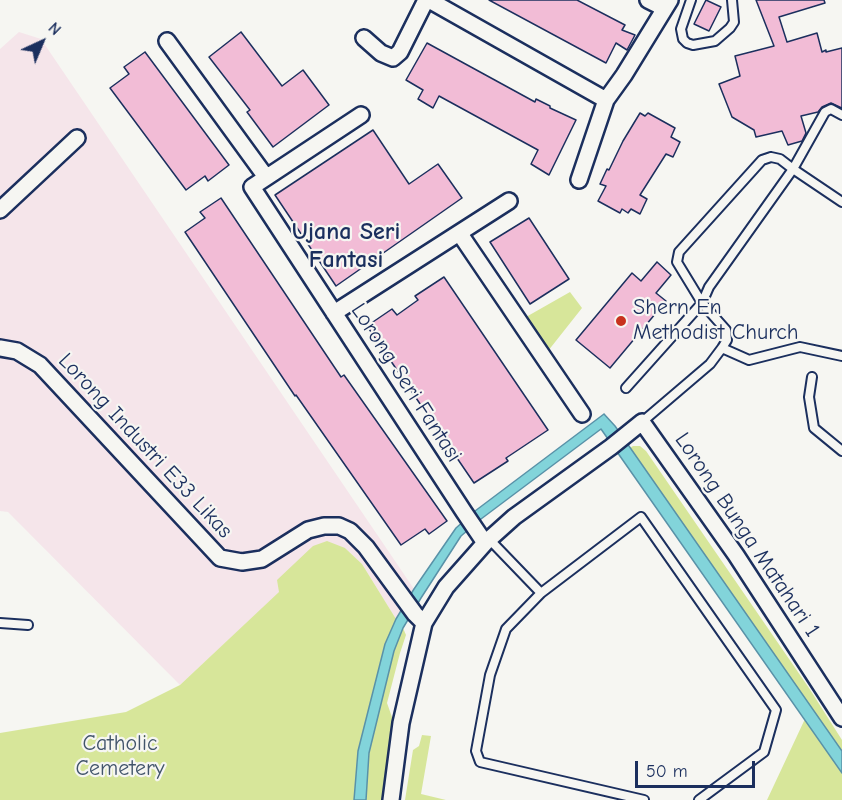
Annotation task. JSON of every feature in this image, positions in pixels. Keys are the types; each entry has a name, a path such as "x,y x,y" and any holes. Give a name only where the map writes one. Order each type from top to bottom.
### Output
{"street":[{"path":"364,38 381,53 393,58 400,52 427,0 606,100"},
{"path":"579,180 606,100 667,4 648,0"},
{"path":"167,41 266,177 361,115"},
{"path":"0,210 77,138"},
{"name":"Lorong Seri Fantasi","path":"266,177 252,187 464,513 487,541"},
{"path":"334,313 509,201"},
{"path":"460,234 582,414"},
{"name":"Lorong Industri E33 Likas","path":"0,348 16,351 40,365 220,558 242,562 262,559 308,530 324,526 339,526 350,531 366,547 420,619"},
{"path":"391,800 401,723 420,619 487,541 514,517 642,422"},
{"name":"Lorong Bunga Matahari 1","path":"642,422 736,555 838,706 842,718"}],"lane":[{"path":"691,0 681,29 683,39 693,45 715,41 730,28 734,22 732,0"},
{"path":"626,388 702,303 710,287 793,169 825,112 831,108 842,115"},
{"path":"642,422 710,364 727,340 726,330 702,303 677,262 679,252 762,160 780,159 842,202"},
{"path":"722,348 749,360 800,347 842,356"},
{"path":"812,377 809,397 814,428 842,451"},
{"path":"644,800 480,762 476,751 490,675 506,629 541,592 641,517 776,710 764,752 699,800"},
{"path":"487,541 541,592"},
{"path":"0,623 28,625"}],"shaded area":[{"path":"19,32 41,39 414,589 396,619 362,564 345,548 280,592 180,685 8,512 0,511 0,49"}],"green space":[{"path":"570,292 582,308 548,351 526,317"},
{"path":"640,446 646,451 809,688 842,740 842,800 767,800 804,721 814,713 630,448"},
{"name":"Catholic Cemetery","path":"327,541 345,548 362,564 396,619 385,644 358,751 354,800 0,800 0,733 126,712 180,685 279,592 277,580 313,546"},
{"path":"403,628 406,635 387,703 393,720 383,800 366,800 369,753 394,651"},
{"path":"422,735 431,736 421,794 446,800 405,800 413,750 419,746"}],"water":[{"path":"604,414 615,426 842,751 842,773 601,429 461,536 403,628 394,651 369,753 366,800 354,800 358,751 385,644 396,619 414,589 456,528 475,511"}],"building":[{"path":"489,0 577,0 625,25 622,30 635,35 627,50 616,43 606,63"},
{"path":"706,0 721,7 709,31 694,24"},
{"path":"756,0 824,0 825,3 779,17 787,42 817,33 822,52 842,48 842,108 831,103 822,107 818,112 801,116 806,133 802,141 788,145 782,131 756,137 754,130 732,117 719,84 740,76 735,56 774,46"},
{"path":"241,32 282,86 303,70 329,105 273,147 247,112 250,110 209,57"},
{"path":"427,43 535,102 536,99 576,120 549,175 531,164 538,150 439,96 433,108 418,99 423,90 406,80"},
{"path":"145,52 229,165 208,181 205,176 186,190 110,88 129,74 124,67"},
{"path":"640,113 645,116 648,113 675,128 671,137 680,142 673,157 666,154 640,195 647,199 640,214 631,209 628,213 622,209 620,213 598,201 606,186 600,184"},
{"path":"373,130 409,184 438,164 462,198 336,286 275,195"},
{"path":"221,198 341,377 344,375 447,521 429,534 425,529 401,545 295,396 185,232 205,218 200,212"},
{"path":"529,218 569,279 530,304 490,242"},
{"name":"Shern En Methodist Church","path":"657,262 671,275 656,293 666,301 610,368 576,340 632,273 641,281"},
{"path":"444,277 548,430 506,458 508,461 474,483 367,326 392,309 397,315 418,300 415,296"}],"place":[{"name":"Shern En Methodist Church","path":"621,321"}],"district":[{"name":"Ujana Seri Fantasi","path":"346,246"}]}
